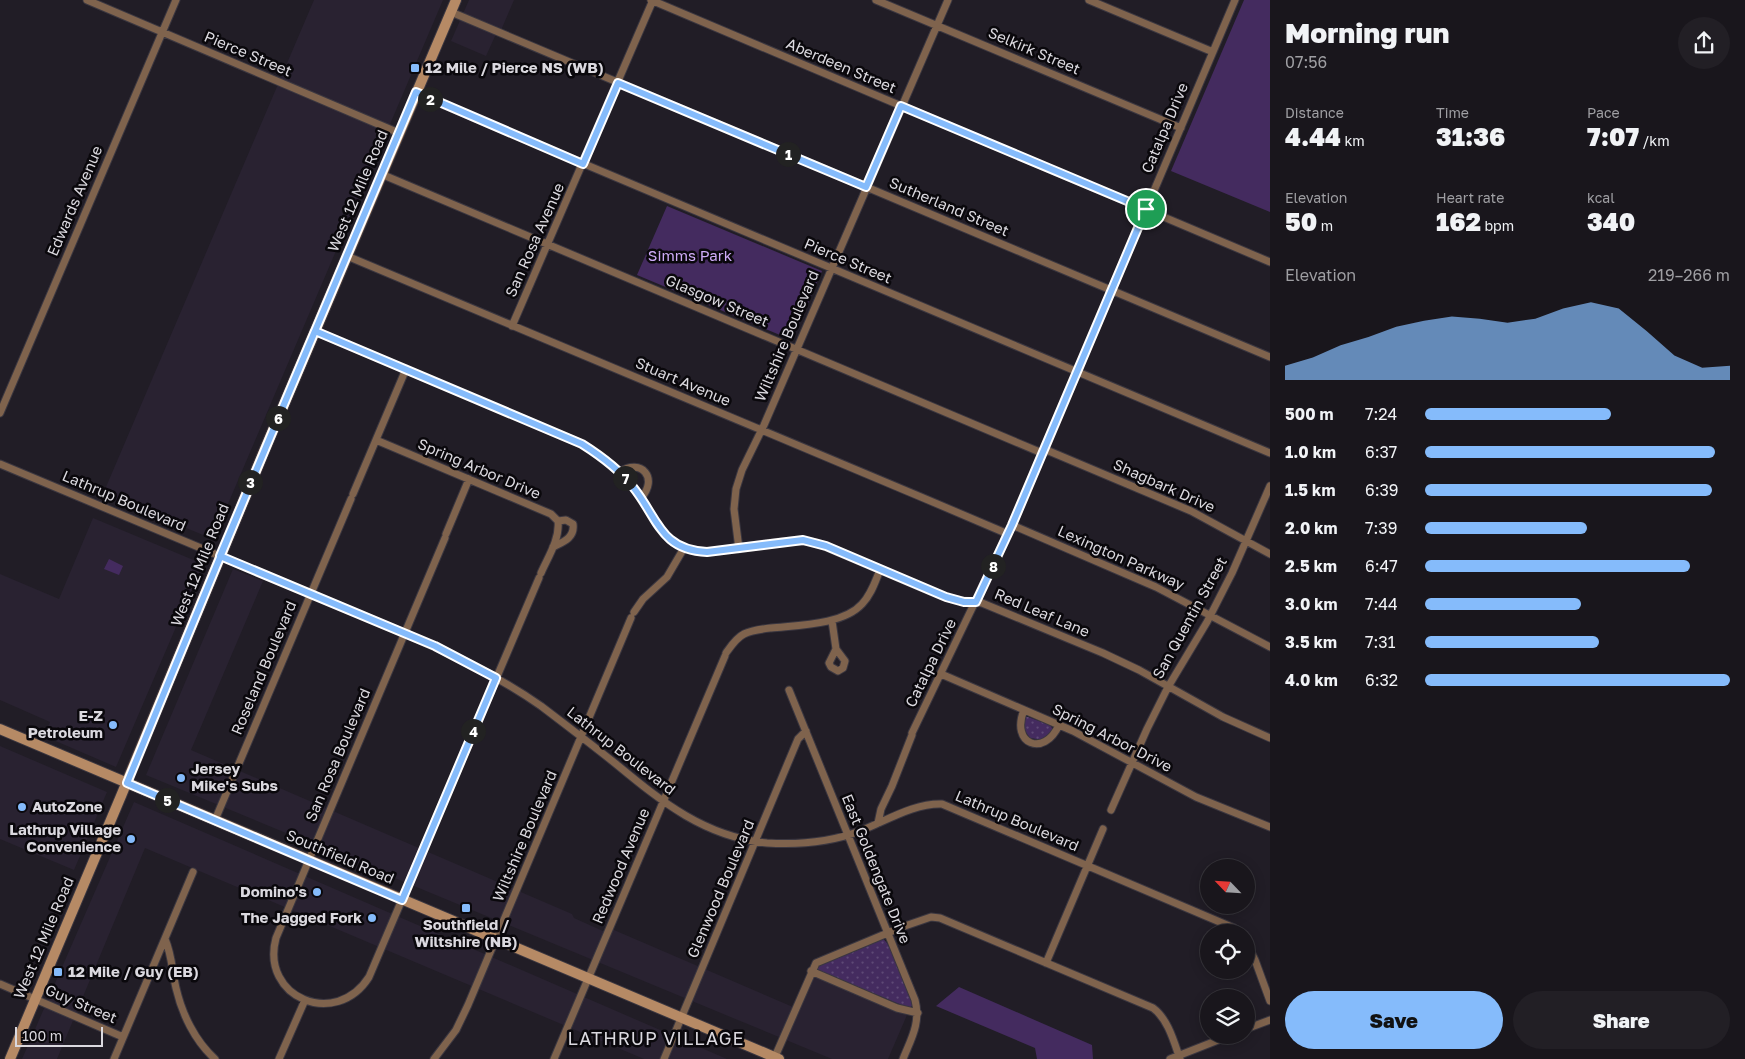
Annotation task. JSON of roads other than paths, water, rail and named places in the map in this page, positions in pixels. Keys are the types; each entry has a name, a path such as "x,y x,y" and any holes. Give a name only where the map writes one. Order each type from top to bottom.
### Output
{"main road":[{"name":"West 12 Mile Road","path":"10,1059 127,783 220,556 456,0"},
{"name":"Southfield Road","path":"0,729 776,1058"}],"street":[{"name":"Pierce Street","path":"87,0 399,133"},
{"name":"Edwards Avenue","path":"0,413 176,0"},
{"name":"San Rosa Avenue","path":"512,326 618,83 652,0"},
{"name":"Aberdeen Street","path":"652,0 1270,262"},
{"name":"Selkirk Street","path":"876,0 1181,128"},
{"name":"Wiltshire Boulevard","path":"739,549 734,509 736,489 742,470 797,349 948,0"},
{"path":"1088,0 1213,52"},
{"name":"Catalpa Drive","path":"878,823 881,808 892,786 912,734 1012,525 1235,0"},
{"name":"Sutherland Street","path":"451,12 1270,357"},
{"name":"Pierce Street","path":"416,92 1270,453"},
{"name":"Glasgow Street","path":"382,174 547,245 1043,451"},
{"name":"Stuart Avenue","path":"347,256 512,326 592,357 761,431 1008,534"},
{"name":"Red Leaf Lane","path":"315,331 576,441 601,456 620,472 664,534 677,545 684,548 707,552 803,540 826,546 946,597 964,602 982,603 1103,653 1229,720 1270,738"},
{"name":"Roseland Boulevard","path":"215,820 406,369"},
{"name":"Spring Arbor Drive","path":"376,440 551,514 558,521 566,520 570,522 574,527 572,534 553,547"},
{"name":"Shagbark Drive","path":"1043,451 1176,504 1270,554"},
{"name":"Lathrup Boulevard","path":"0,464 449,653 496,678 539,705 663,802 703,826 734,837 755,841 812,843 848,835 933,804 942,804 1225,924"},
{"path":"620,472 633,467 646,472 649,484 640,498"},
{"name":"San Rosa Boulevard","path":"305,1000 292,992 280,977 275,966 274,949 278,932 469,480"},
{"name":"San Quentin Street","path":"1111,810 1168,687 1210,616 1270,486"},
{"path":"279,1059 305,1000 319,1003 338,1002 354,994 362,987 375,964 553,547 558,533 558,521"},
{"name":"Lexington Parkway","path":"1012,525 1142,580 1270,647"},
{"name":"Wiltshire Boulevard","path":"434,1059 456,1030 633,615 646,595 667,577 684,548"},
{"name":"Redwood Avenue","path":"554,1059 725,655 736,640 748,632 832,621 849,615 864,603 872,590 880,570"},
{"path":"832,621 836,649"},
{"name":"Spring Arbor Drive","path":"940,674 1102,745 1196,797 1270,827"},
{"name":"East Goldengate Drive","path":"789,690 910,987 918,1013"},
{"path":"1024,710 1020,732 1025,739 1032,743 1040,744 1048,741 1054,736 1059,726"},
{"name":"Glenwood Boulevard","path":"664,1059 798,739 806,731"},
{"path":"1046,962 1103,829"},
{"path":"114,1059 193,872"},
{"path":"776,1058 811,971 818,961 887,932 931,917 940,918 1153,1008 1159,1012 1164,1021 1180,1057"},
{"path":"165,939 170,950 176,989 188,1022 201,1044 215,1059"},
{"path":"1255,960 1270,1001"},
{"path":"811,971 880,1001 909,1012 918,1013 916,1028 903,1059"},
{"name":"Guy Street","path":"0,984 123,1037"},
{"path":"1255,1026 1270,1020"},
{"path":"1170,1059 1180,1057 1210,1044"}],"place":[{"name":"12 Mile / Pierce NS (WB)","path":"415,68"},
{"name":"E-Z Petroleum","path":"113,725"},
{"name":"Jersey Mike's Subs","path":"181,778"},
{"name":"AutoZone","path":"22,807"},
{"name":"Lathrup Village Convenience","path":"131,839"},
{"name":"Domino's","path":"317,892"},
{"name":"Southfield / Wiltshire (NB)","path":"466,908"},
{"name":"The Jagged Fork","path":"372,918"},
{"name":"12 Mile / Guy (EB)","path":"58,972"}],"district":[{"name":"LATHRUP VILLAGE","path":"656,1039"}],"park label":[{"name":"Simms Park","path":"690,256"}]}
